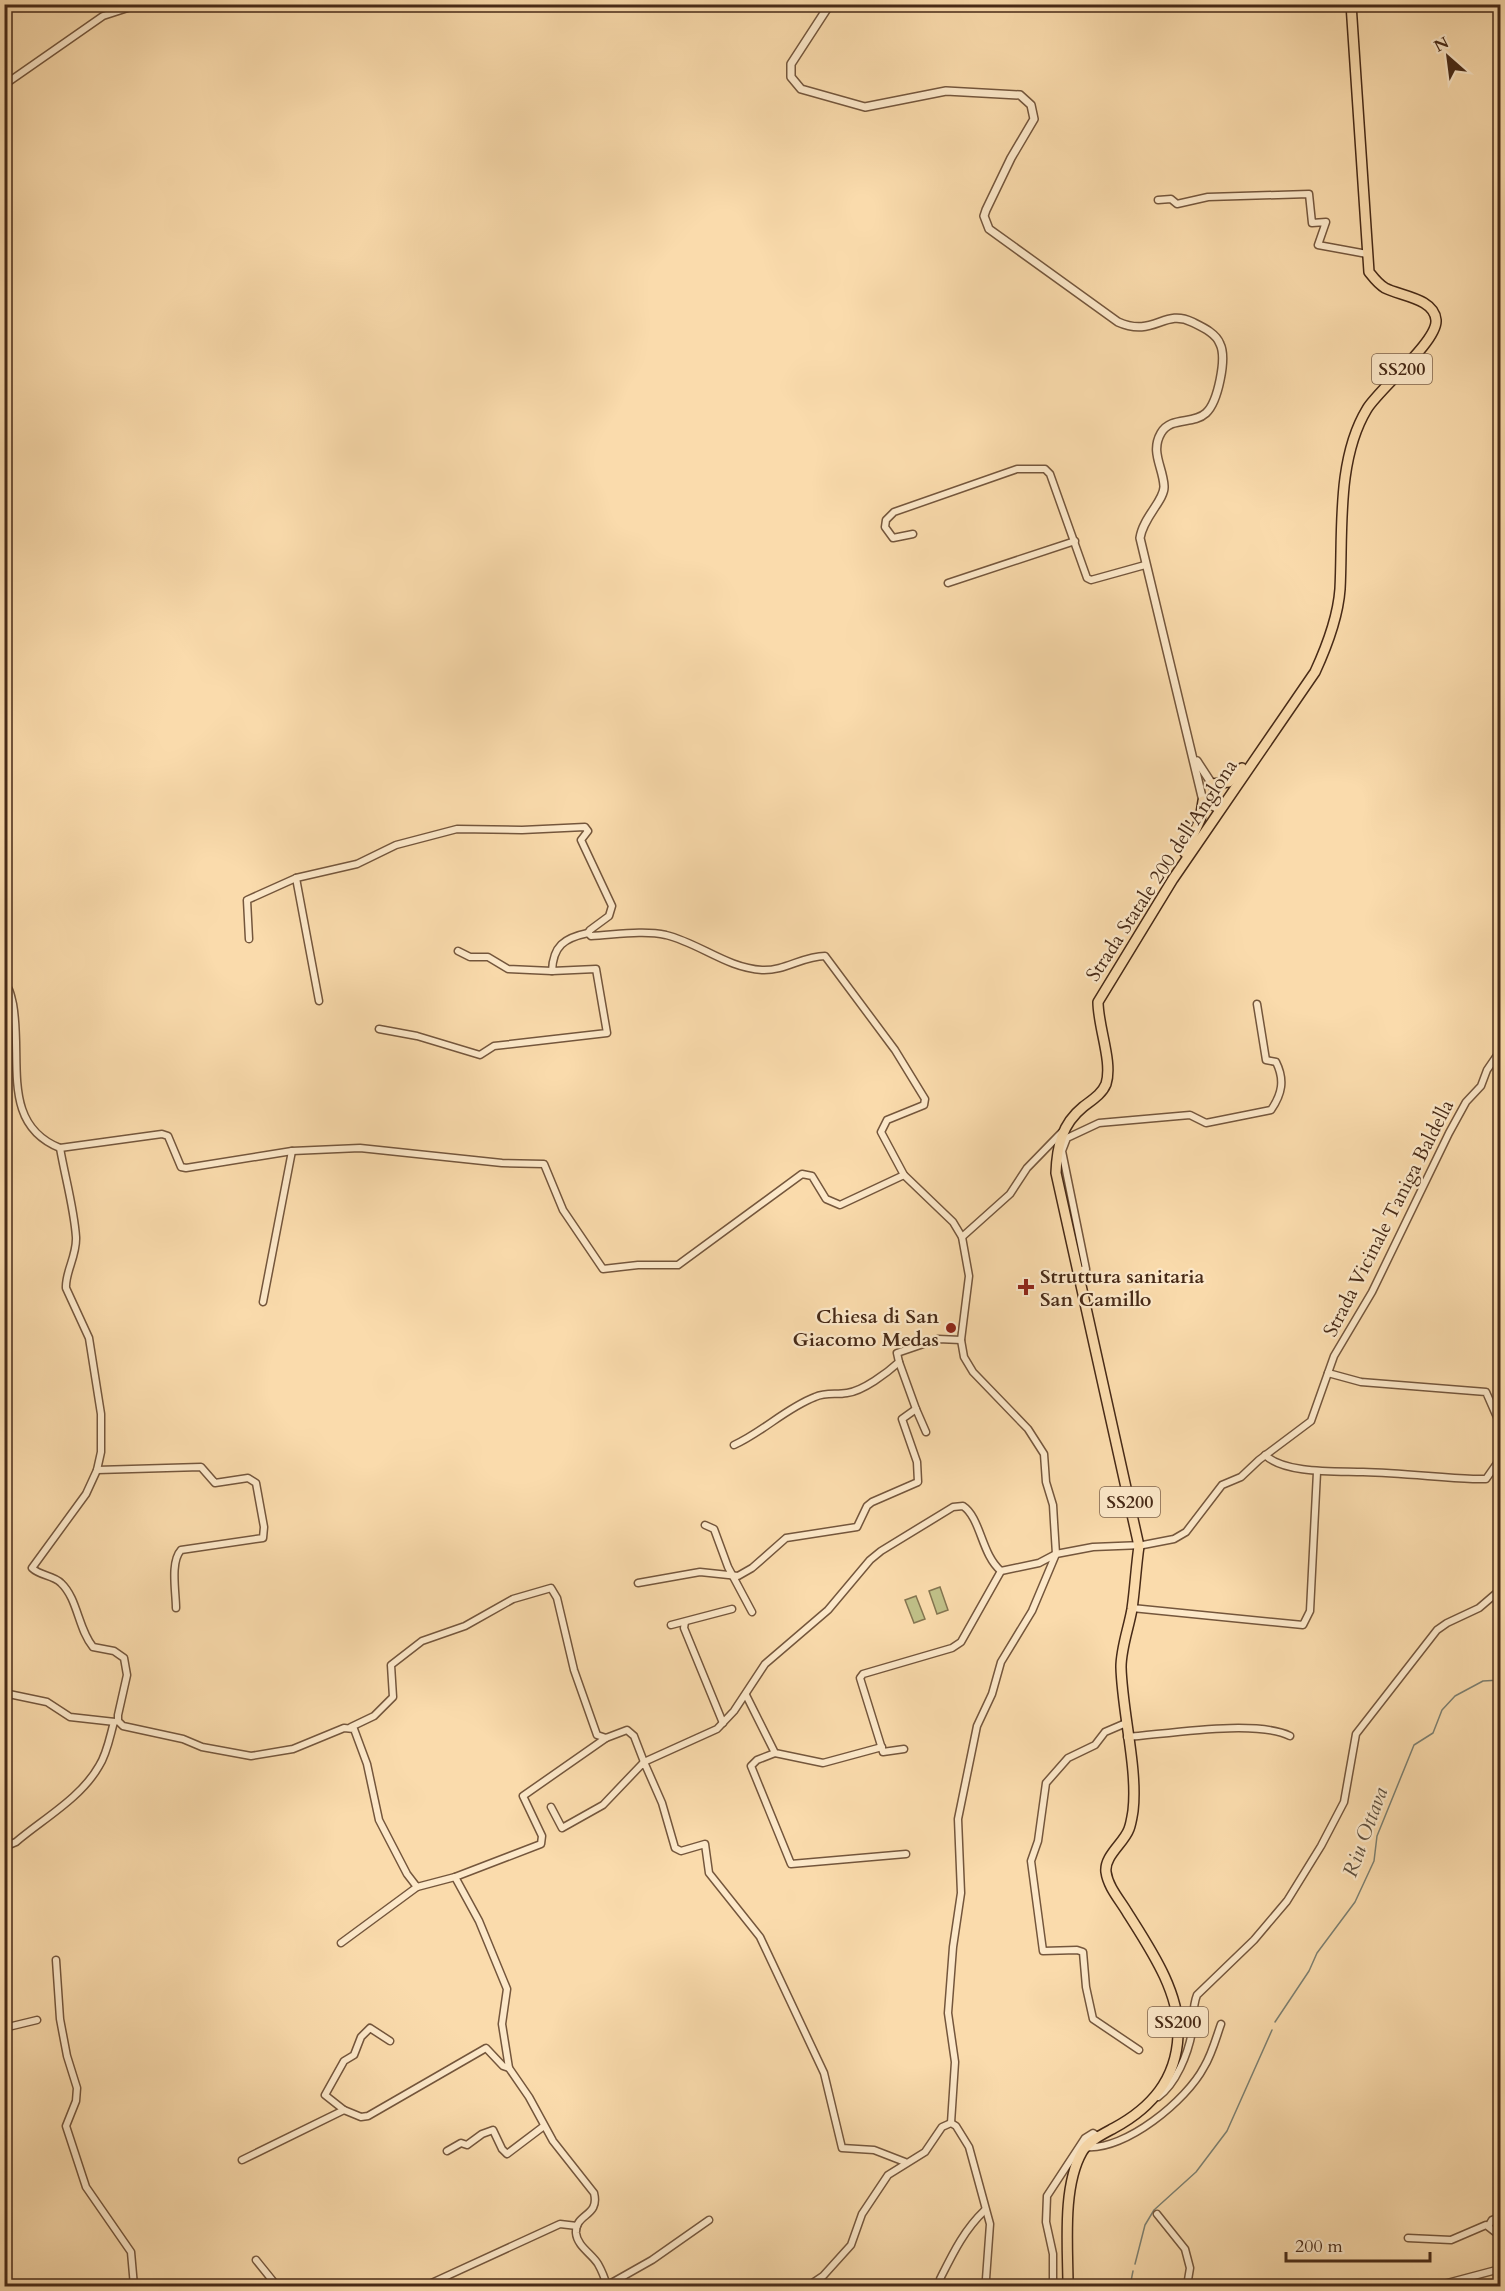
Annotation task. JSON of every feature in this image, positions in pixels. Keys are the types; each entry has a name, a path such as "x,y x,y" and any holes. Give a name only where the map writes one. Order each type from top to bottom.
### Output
{"main road":[{"name":"Strada Statale 200 dell'Anglona","path":"1068,2286 1068,2221 1072,2180 1086,2147 1127,2121 1155,2099 1170,2074 1178,2039 1178,2020 1170,1992 1147,1944 1111,1887 1106,1871 1109,1860 1129,1830 1133,1810 1133,1784 1121,1664 1132,1608 1139,1546 1056,1173 1057,1149 1063,1132 1074,1114 1102,1092 1106,1082 1108,1067 1098,1022 1098,1002 1173,879 1262,746 1315,672 1332,634 1340,590 1339,563 1344,482 1366,410 1423,347 1436,328 1436,318 1426,304 1384,287 1369,272 1351,4"},
{"path":"1212,784 1229,782 1262,746"},
{"path":"1173,879 1200,820 1203,801"}],"street":[{"path":"4,85 103,16 140,4"},
{"path":"830,4 792,60 790,72 798,87 865,107 946,91 1020,95 1031,105 1034,119 1011,158 986,210 984,216 989,229 1118,322 1131,327 1143,328 1167,319 1182,318 1214,335 1220,342 1223,356 1220,376 1211,405 1202,416 1169,425 1160,436 1156,460 1164,487 1160,500 1144,520 1140,548 1194,757 1203,801 1220,810"},
{"path":"1158,200 1171,199 1177,204 1208,198 1309,194 1312,223 1324,221 1327,224 1318,245 1367,254"},
{"path":"914,534 893,538 885,527 886,520 894,512 1027,468 1045,469 1050,474 1091,580 1145,565"},
{"path":"948,583 1075,541"},
{"path":"1194,757 1212,784 1220,810"},
{"path":"249,939 247,900 296,879 357,864 396,845 457,829 522,830 585,827 588,831 580,840 612,906 609,916 588,933 571,937 557,946 552,971"},
{"path":"296,879 319,1001"},
{"path":"588,933 591,936 665,935 734,963 761,970 784,968 814,956 825,956 895,1050 924,1098 924,1105 887,1120 880,1132 904,1175 953,1222 962,1237 969,1276 961,1340 964,1357 973,1372 1028,1429 1044,1454 1046,1482 1053,1505 1056,1554 1032,1611 1001,1662 992,1694 977,1726 958,1819 961,1893 948,2013 956,2086 951,2123"},
{"path":"380,1029 417,1036 480,1055 494,1046 607,1033 596,969 552,971 508,969 488,957 470,957 458,951"},
{"path":"4,984 11,995 15,1015 11,1097 17,1119 36,1135 60,1148 162,1134 168,1136 181,1167 186,1168 292,1151 360,1148 502,1163 509,1161 544,1164 563,1210 603,1269 638,1265 678,1265 802,1174 812,1176 826,1199 840,1205 904,1175"},
{"path":"1078,1271 1086,1269 1062,1151 1067,1138 1099,1123 1190,1115 1206,1123 1270,1110 1281,1096 1281,1072 1276,1062 1266,1060 1257,1004"},
{"name":"Strada Vicinale Taniga Baldella","path":"1001,1571 1039,1563 1056,1554 1093,1547 1139,1546 1174,1539 1185,1532 1222,1485 1241,1477 1265,1455 1311,1421 1328,1372 1372,1292 1449,1133 1466,1102 1481,1086 1487,1070 1500,1051"},
{"path":"962,1237 1010,1194 1027,1168 1063,1132"},
{"path":"4,1847 16,1842 77,1792 100,1766 116,1721 127,1675 124,1658 114,1651 93,1647 86,1638 67,1590 60,1582 38,1574 32,1568 75,1511 97,1470 101,1452 101,1414 89,1338 66,1288 66,1281 74,1260 76,1237 60,1148"},
{"path":"263,1302 292,1151"},
{"path":"926,1432 897,1353 938,1339 961,1340"},
{"path":"734,1445 772,1424 794,1407 816,1396 857,1390 899,1362"},
{"path":"1328,1372 1361,1382 1486,1392 1500,1424"},
{"path":"638,1583 700,1572 738,1576 752,1568 786,1538 857,1527 867,1506 872,1502 918,1482 917,1462 902,1419 916,1409"},
{"path":"1265,1455 1274,1461 1317,1472 1363,1472 1486,1479 1500,1459"},
{"path":"97,1470 201,1467 215,1483 248,1478 256,1483 264,1527 263,1538 181,1550 176,1557 176,1608"},
{"path":"1132,1608 1303,1626 1311,1611 1317,1472"},
{"path":"551,1807 562,1828 603,1804 644,1762 717,1729 746,1695 765,1664 828,1610 870,1560 953,1508 963,1506 971,1511 979,1536 994,1565 1001,1571 961,1642 952,1648 863,1674 860,1678 882,1747 886,1753 904,1749"},
{"path":"705,1525 714,1529 733,1575 752,1612"},
{"path":"1137,1533 1141,1541 1155,1543"},
{"name":"Strada Vicinale Taniga Baldella","path":"1137,1560 1145,1548 1155,1543"},
{"path":"4,1693 47,1702 70,1717 116,1721 123,1726 183,1738 202,1747 251,1756 294,1749 374,1716 393,1696 391,1665 422,1641 465,1626 513,1599 551,1588 557,1598 574,1670 597,1735 606,1738"},
{"path":"1155,2099 1169,2089 1181,2062 1192,2032 1194,2002 1197,1995 1260,1932 1287,1901 1321,1846 1344,1802 1356,1734 1437,1630 1479,1608 1500,1590"},
{"path":"670,1625 732,1609"},
{"path":"685,1622 684,1628 723,1723"},
{"path":"746,1695 775,1753"},
{"path":"1126,1723 1106,1732 1095,1745 1068,1758 1048,1779 1038,1841 1031,1861 1042,1951 1077,1950 1083,1952 1086,1987 1094,2019 1139,2050"},
{"path":"351,1727 354,1729 367,1764 379,1820 407,1874 417,1887"},
{"path":"1127,1737 1250,1728 1278,1730 1290,1736"},
{"path":"340,1943 417,1887 455,1877 541,1844 542,1836 523,1796 606,1738 627,1730 634,1736 662,1803 675,1848 681,1851 705,1844 709,1873 760,1936 824,2073 843,2148 874,2150 905,2162"},
{"path":"882,1747 823,1763 775,1753 757,1760 751,1766 791,1864 795,1866 906,1854"},
{"path":"455,1877 479,1921 507,1989 502,2024 509,2068 529,2097 544,2126 594,2193 596,2202 593,2210 579,2221 577,2240 597,2262 607,2286 652,2260 709,2220"},
{"path":"56,1960 60,2019 67,2056 77,2088 76,2101 66,2126 86,2187 131,2252 134,2286"},
{"path":"4,2028 37,2020"},
{"path":"1086,2147 1094,2148 1136,2133 1173,2105 1204,2067 1221,2024"},
{"path":"390,2041 370,2028 361,2037 354,2055 344,2061 325,2095 344,2110 361,2118 486,2048 503,2067 509,2068"},
{"path":"242,2160 344,2110"},
{"path":"808,2286 823,2276 851,2245 862,2214 888,2175 905,2162 925,2152 942,2127 951,2123"},
{"path":"951,2123 956,2126 969,2147 990,2224 986,2279"},
{"path":"447,2151 461,2143 467,2145 489,2130 493,2130 507,2154 544,2126"},
{"path":"1053,2286 1053,2254 1046,2222 1047,2196 1085,2138 1093,2133 1099,2137"},
{"path":"940,2279 971,2223 985,2210"},
{"path":"1156,2214 1185,2249 1190,2268 1187,2286"},
{"path":"1407,2238 1451,2240 1489,2225 1492,2220 1500,2217"},
{"path":"425,2286 560,2224 577,2226"},
{"path":"1489,2225 1500,2236"},
{"path":"256,2260 277,2286"},
{"path":"1436,2286 1500,2269"}],"green space":[{"path":"940,1587 948,1610 937,1614 929,1591"},
{"path":"916,1596 925,1619 914,1623 905,1600"}],"waterway":[{"name":"Riu Ottava","path":"1275,2022 1309,1971 1317,1953 1355,1902 1374,1861 1377,1836 1414,1745 1433,1733 1442,1710 1455,1696 1483,1681 1500,1680"},
{"name":"Riu Ottava","path":"1135,2264 1145,2225 1154,2210 1196,2172 1227,2131 1272,2030"},
{"name":"Riu Ottava","path":"1130,2286 1133,2271"}],"place":[{"name":"Struttura sanitaria San Camillo","path":"1026,1287"},
{"name":"Chiesa di San Giacomo Medas","path":"951,1328"}]}
